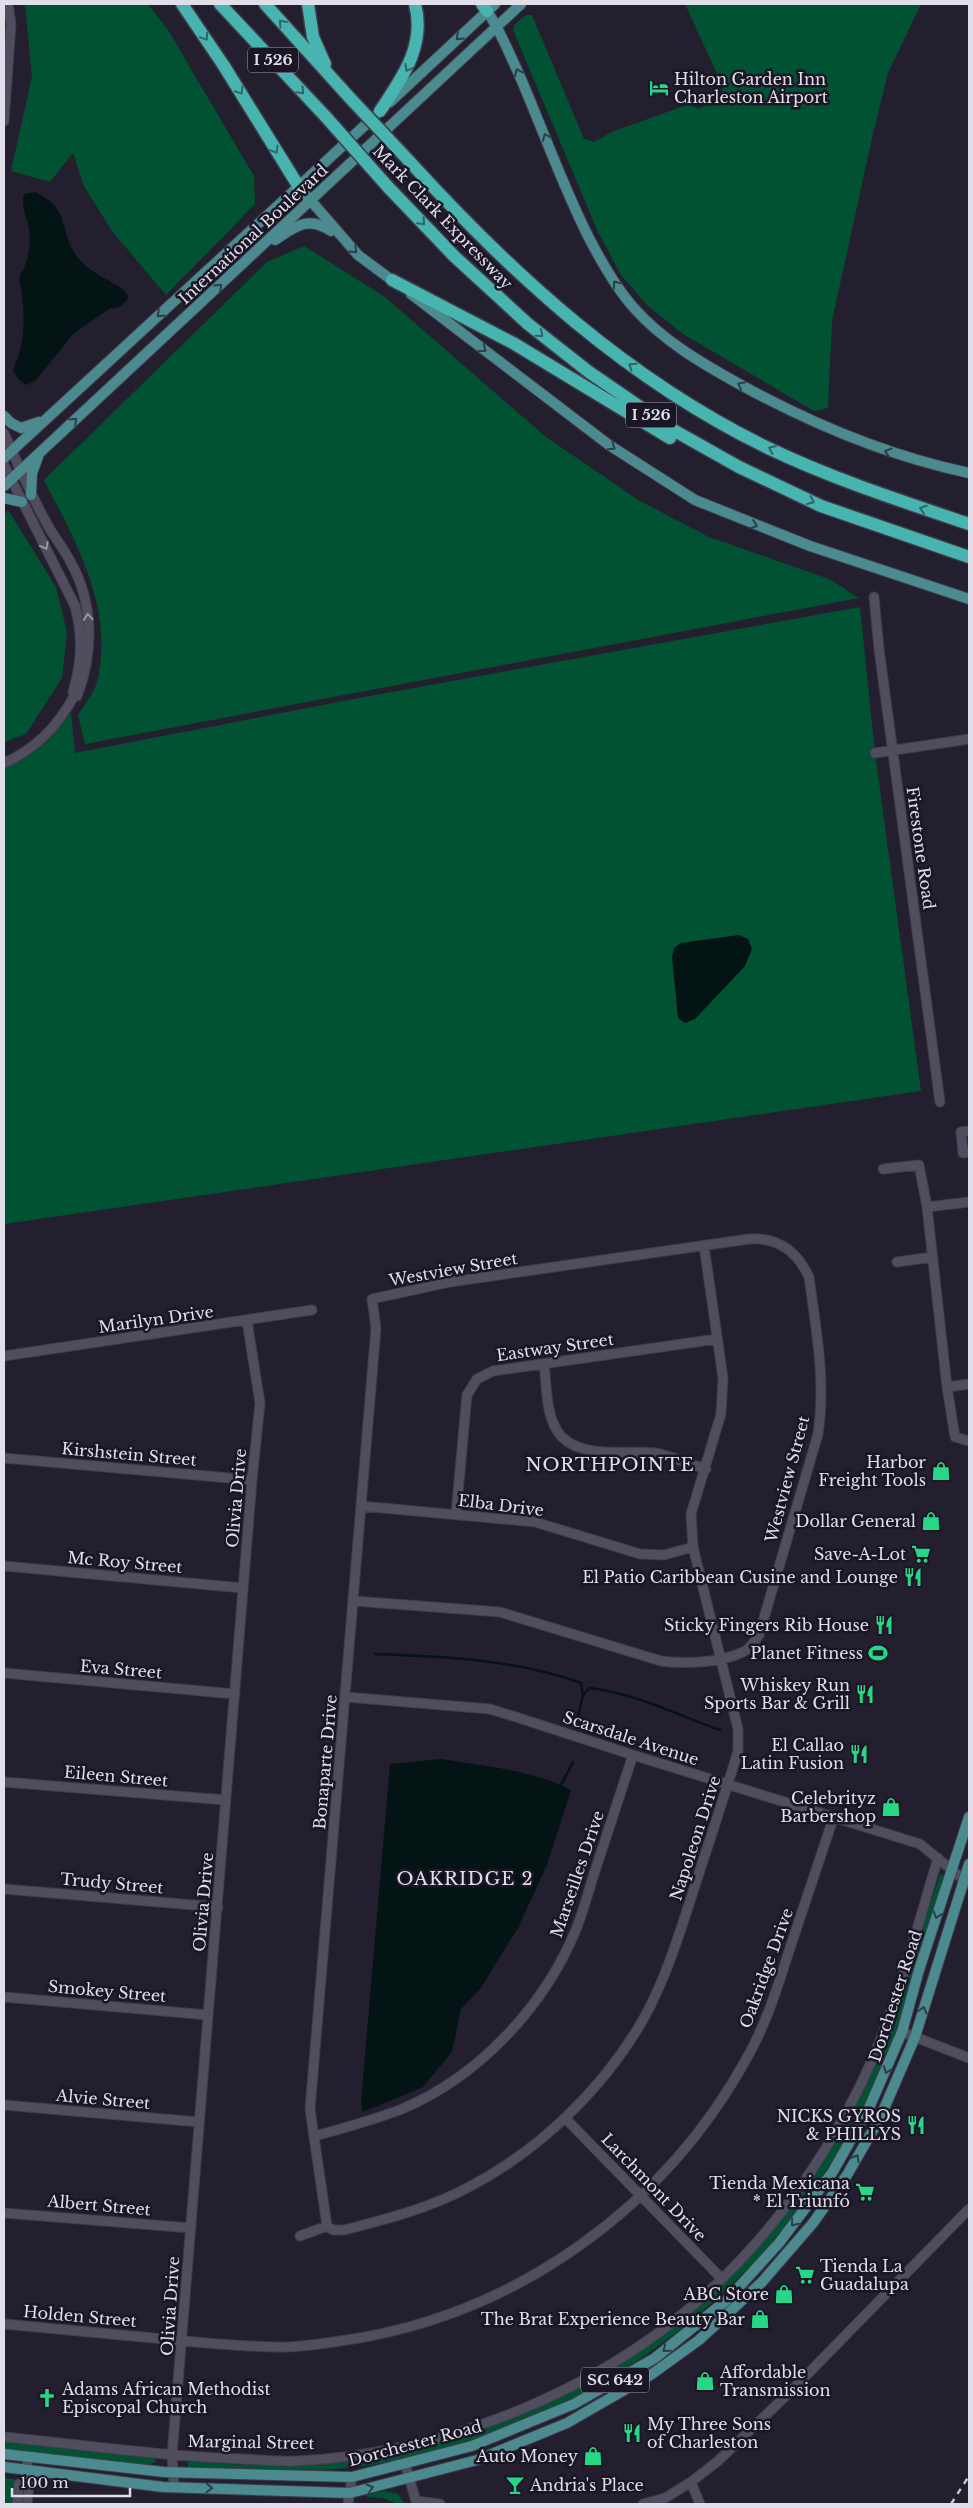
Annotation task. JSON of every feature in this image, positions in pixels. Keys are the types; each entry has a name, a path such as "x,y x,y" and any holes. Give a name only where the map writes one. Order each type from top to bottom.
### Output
{"highway":[{"path":"182,4 224,66 299,187"},
{"name":"Mark Clark Expressway","path":"220,4 326,117 388,187 475,277 528,324 589,372 703,448 792,493 890,531 969,557"},
{"name":"Mark Clark Expressway","path":"265,4 468,225 518,274 592,337 644,375 726,425 784,455 875,493 969,524"},
{"path":"308,4 310,25 318,50 350,98"},
{"path":"380,111 403,76 413,56 419,32 415,4"},
{"path":"392,280 513,343 710,460 756,482 792,493"}],"main road":[{"name":"International Boulevard","path":"7,483 521,4"},
{"name":"International Boulevard","path":"4,458 299,187 488,6"},
{"path":"488,6 588,237 610,277 634,308 676,345 715,370 779,406 878,449 933,466 969,473"},
{"path":"299,187 340,237 358,255 609,445 695,500 810,546 969,599"},
{"path":"253,255 302,224 314,222 340,237"},
{"path":"4,416 11,423 21,428 47,419"},
{"path":"31,495 32,473 38,454"},
{"path":"4,498 22,502"},
{"name":"Dorchester Road","path":"4,2454 174,2472 352,2477 472,2446 574,2404 655,2358 728,2299 779,2243 832,2173 874,2100 902,2032 919,1970 969,1817"},
{"name":"Dorchester Road","path":"4,2467 174,2487 350,2493 477,2460 579,2417 652,2374 699,2340 732,2312 777,2266 813,2223 847,2175 880,2118 915,2037 967,1882 969,1864"}],"street":[{"path":"4,121 11,24 8,4"},
{"path":"4,433 31,495 71,561 87,606 88,657 85,676 77,696 74,696 51,731 29,749 4,763"},
{"path":"4,465 7,483 22,502 70,593 77,612 82,656 72,694 74,696"},
{"name":"Firestone Road","path":"874,597 892,750 940,1102"},
{"path":"875,753 969,739"},
{"path":"969,1131 961,1132 963,1153 969,1152"},
{"path":"883,1169 920,1165 927,1207 946,1387 955,1437 969,1442"},
{"path":"927,1207 969,1202"},
{"name":"Westview Street","path":"354,1601 500,1612 661,1661 684,1664 721,1658 742,1652 751,1646 759,1635 818,1434 822,1406 822,1376 809,1276 802,1262 785,1246 763,1238 450,1282 372,1299"},
{"name":"Napoleon Drive","path":"300,2236 326,2226 333,2230 344,2230 414,2212 469,2187 521,2154 565,2118 619,2056 644,2018 668,1967 738,1751 738,1728 693,1547 691,1514 706,1469 721,1414 723,1397 704,1246"},
{"path":"897,1262 932,1256"},
{"name":"Bonaparte Drive","path":"326,2226 310,2109 376,1328 372,1299"},
{"name":"Marilyn Drive","path":"4,1356 312,1310"},
{"name":"Olivia Drive","path":"174,2487 172,2455 183,2341 199,2122 252,1480 260,1403 247,1320"},
{"name":"Eastway Street","path":"456,1514 467,1395 472,1386 482,1376 493,1371 717,1339"},
{"path":"544,1364 554,1425 562,1437 588,1449 656,1454 706,1469"},
{"path":"946,1387 969,1384"},
{"name":"Kirshstein Street","path":"4,1458 252,1480"},
{"name":"Elba Drive","path":"361,1506 535,1522 640,1554 664,1555 693,1547"},
{"name":"Mc Roy Street","path":"4,1566 243,1588"},
{"name":"Eva Street","path":"4,1674 235,1694"},
{"name":"Scarsdale Avenue","path":"346,1697 490,1709 633,1756 920,1844 967,1882"},
{"name":"Marseilles Drive","path":"315,2136 377,2118 434,2093 469,2069 502,2040 528,2011 552,1977 575,1932 633,1756"},
{"name":"Eileen Street","path":"4,1782 226,1800"},
{"name":"Oakridge Drive","path":"183,2341 282,2347 372,2336 449,2315 488,2300 545,2270 588,2242 619,2217 676,2161 696,2136 750,2053 771,2008 833,1818"},
{"name":"Marginal Street","path":"4,2437 172,2455 295,2461 366,2453 422,2443 506,2416 585,2379 628,2353 674,2320 757,2241 790,2200 828,2145 858,2091 890,2014 938,1858"},
{"name":"Trudy Street","path":"4,1889 218,1907"},
{"name":"Smokey Street","path":"4,1997 208,2015"},
{"path":"902,2032 969,2058"},
{"name":"Alvie Street","path":"4,2105 199,2122"},
{"name":"Larchmont Drive","path":"565,2118 642,2195 720,2278"},
{"path":"643,2504 666,2498 692,2482 736,2444 793,2389 969,2209"},
{"name":"Albert Street","path":"4,2213 191,2228"},
{"name":"Holden Street","path":"4,2324 183,2341"},
{"path":"28,2456 25,2480 29,2485 28,2504"},
{"path":"405,2464 416,2501 440,2504"},
{"path":"348,2504 352,2477"},
{"path":"17,2504 19,2484 25,2480"},
{"path":"692,2482 700,2504"}],"green space":[{"path":"25,4 148,4 168,30 254,176 255,204 166,295 112,231 84,186 73,153 50,182 11,171 32,77"},
{"path":"685,4 921,4 888,73 872,138 832,321 828,408 814,411 683,334 648,306 621,275 598,232 513,30 514,25 526,15 532,15 584,139 594,142 612,132 689,104 698,109 720,100 723,87"},
{"path":"304,246 385,297 546,437 640,501 709,537 829,579 859,598 85,744 78,715 97,682 101,655 101,629 97,603 80,552 44,480 267,262"},
{"path":"8,510 56,587 67,632 62,678 26,734 4,742 4,516"},
{"path":"860,607 875,753 921,1091 4,1224 4,767 26,757 42,746 71,713 75,753 364,697"},
{"path":"943,1874 943,1887 927,1941 891,2049 867,2101 828,2169 781,2231 728,2288 669,2338 605,2381 536,2416 463,2444 387,2462 328,2470 208,2470 188,2467 188,2462 191,2461 243,2465 323,2463 388,2454 451,2439 506,2421 551,2401 585,2383 654,2340 775,2226 807,2185 838,2139 875,2063 940,1875"},
{"path":"4,2442 147,2456 153,2457 156,2461 149,2465 4,2451"},
{"path":"4,2478 14,2479 16,2482 13,2504 4,2504"},
{"path":"384,2491 398,2494 405,2504 398,2504 383,2498 367,2497 366,2495"}],"shaded area":[{"path":"35,192 47,199 55,207 64,223 73,251 80,260 90,269 120,287 129,298 120,307 109,309 74,333 35,381 26,385 18,379 13,370 21,347 24,325 19,277 27,259 30,244 23,199 24,194"},
{"path":"739,935 748,939 752,949 745,966 695,1019 685,1023 678,1018 672,957 674,948 681,943"},
{"path":"441,1759 524,1773 571,1790 547,1865 518,1928 480,1989 461,2009 452,2052 423,2087 363,2112 361,2102 390,1764"}],"waterway":[{"path":"375,1654 453,1658 505,1664 556,1675 581,1683 583,1695"},
{"path":"576,1724 583,1695 589,1688 639,1699 720,1730"},
{"path":"561,1785 573,1762"}],"railway":[{"path":"951,2504 969,2476"}],"place":[{"name":"Hilton Garden Inn Charleston Airport","path":"659,88"},
{"name":"Harbor Freight Tools","path":"941,1471"},
{"name":"Dollar General","path":"931,1521"},
{"name":"Save-A-Lot","path":"921,1554"},
{"name":"El Patio Caribbean Cusine and Lounge","path":"913,1577"},
{"name":"Sticky Fingers Rib House","path":"884,1625"},
{"name":"Planet Fitness","path":"878,1653"},
{"name":"Whiskey Run Sports Bar & Grill","path":"865,1694"},
{"name":"El Callao Latin Fusion","path":"859,1754"},
{"name":"Celebrityz Barbershop","path":"891,1807"},
{"name":"NICKS GYROS & PHILLYS","path":"916,2125"},
{"name":"Tienda Mexicana * El Triunfó","path":"865,2192"},
{"name":"Tienda La Guadalupa","path":"805,2275"},
{"name":"ABC Store","path":"784,2294"},
{"name":"The Brat Experience Beauty Bar","path":"760,2319"},
{"name":"Affordable Transmission","path":"705,2381"},
{"name":"Adams African Methodist Episcopal Church","path":"47,2398"},
{"name":"My Three Sons of Charleston","path":"632,2433"},
{"name":"Auto Money","path":"593,2456"},
{"name":"Andria's Place","path":"515,2485"}],"district":[{"name":"NORTHPOINTE","path":"610,1465"},
{"name":"OAKRIDGE 2","path":"465,1879"}]}
